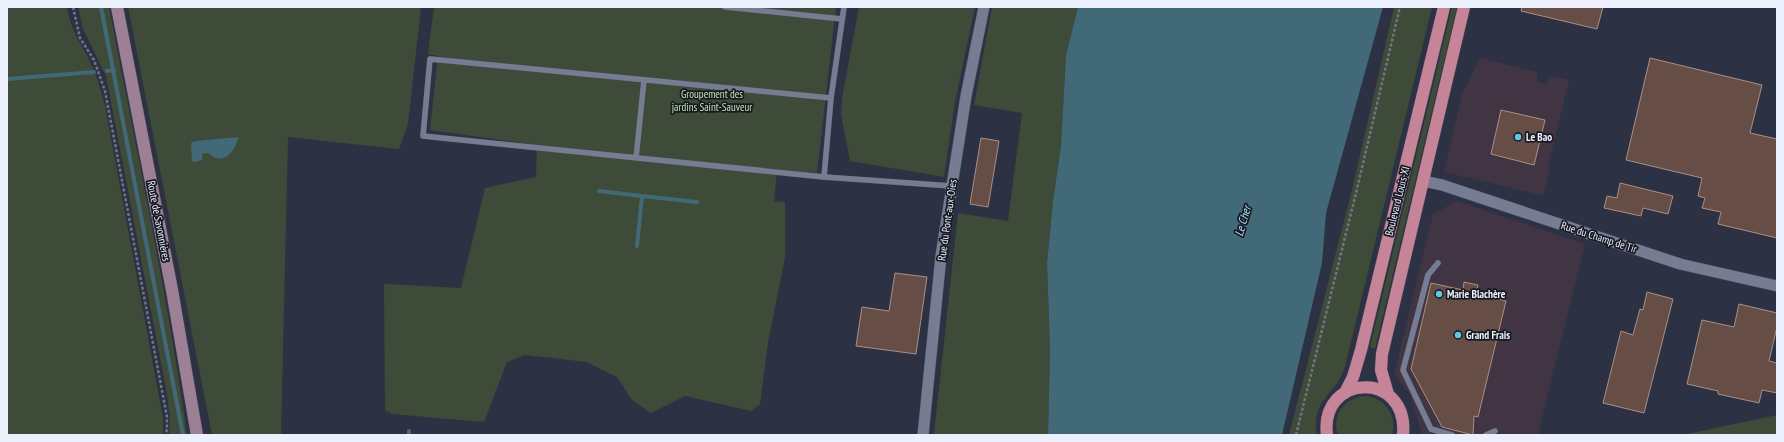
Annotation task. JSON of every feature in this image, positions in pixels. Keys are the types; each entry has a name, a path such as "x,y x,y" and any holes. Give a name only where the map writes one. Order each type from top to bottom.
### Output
{"main road":[{"name":"Route de Savonnières","path":"117,7 172,290 197,435"},
{"name":"Boulevard Louis-XI","path":"1345,392 1353,377 1361,350 1444,7"},
{"name":"Boulevard Louis-XI","path":"1388,394 1381,370 1382,354 1464,7"},
{"path":"1327,435 1326,426 1331,407 1345,392 1366,386 1378,389 1388,394 1396,402 1402,412 1406,431"}],"street":[{"name":"Rue du Pont-aux-Oies","path":"923,435 941,256 966,96 984,7"},
{"name":"Rue du Champ de Tir","path":"1423,181 1442,185 1680,264 1777,286"}],"lane":[{"path":"724,7 842,19"},
{"path":"824,177 831,98 844,7"},
{"path":"831,98 430,59 423,136 824,177 952,186"},
{"path":"636,158 644,80"},
{"path":"1438,263 1428,275 1403,370 1431,429 1452,435"},
{"path":"1486,435 1495,431"}],"path":[{"path":"73,7 80,38 94,60 105,91 167,417 166,435"},
{"path":"1296,435 1400,7"}],"shaded area":[{"path":"1480,58 1537,72 1537,82 1547,85 1548,80 1553,76 1569,80 1548,167 1549,173 1543,193 1545,196 1444,172 1462,95"},
{"path":"1457,201 1585,244 1538,435 1422,435 1410,394 1394,375 1433,214"}],"green space":[{"path":"7,7 67,7 74,31 96,76 105,105 163,418 163,435 7,435"},
{"path":"78,7 109,7 161,274 187,435 169,435 170,417 166,389 106,76 83,29"},
{"path":"128,7 421,7 408,124 399,149 288,137 281,435 212,435"},
{"name":"Groupement des jardins Saint-Sauveur","path":"434,7 836,7 817,173 777,170 774,201 785,202 785,258 768,343 760,404 751,411 685,396 651,413 632,400 617,377 587,362 525,355 507,362 484,422 392,414 385,410 384,284 461,288 485,188 536,177 537,145 430,130 438,56 428,54"},
{"path":"859,7 975,7 955,102 944,177 850,161 841,114 842,98"},
{"path":"992,7 1078,7 1066,55 1061,145 1053,201 1047,263 1050,350 1048,435 934,435 958,213 1008,221 1022,113 974,105"},
{"path":"1394,7 1432,7 1345,367 1341,376 1325,398 1317,413 1317,435 1289,435 1352,190"},
{"path":"1452,7 1457,7 1375,349 1370,347"},
{"path":"1366,396 1379,400 1388,409 1393,421 1392,435 1338,435 1336,421 1342,408 1358,397"},
{"path":"1777,415 1777,435 1684,435 1692,433"}],"water":[{"name":"Le Cher","path":"1078,7 1383,7 1326,213 1322,263 1282,435 1048,435 1050,350 1047,263 1053,201 1061,145 1066,55"},
{"path":"239,137 228,156 219,159 208,153 202,154 202,160 195,162 192,161 191,143 196,141"}],"building":[{"path":"1522,7 1603,7 1597,29 1521,11"},
{"path":"1650,58 1762,85 1750,133 1777,139 1777,238 1718,224 1721,212 1702,208 1705,198 1698,196 1702,178 1626,160"},
{"name":"Le Bao","path":"1501,110 1545,120 1534,165 1491,154"},
{"path":"981,138 999,141 988,207 970,204"},
{"path":"1620,183 1673,196 1668,214 1643,208 1641,216 1604,208 1607,196 1617,198"},
{"path":"895,273 927,277 916,354 856,346 862,307 889,311"},
{"name":"Grand Frais","path":"1464,282 1478,285 1476,293 1506,301 1478,417 1474,416 1473,435 1442,427 1411,369 1431,283 1463,290"},
{"path":"1647,292 1673,299 1644,413 1603,403 1621,331 1633,335 1640,309 1643,310"},
{"path":"1739,304 1777,313 1777,327 1769,361 1777,363 1777,393 1762,390 1759,403 1718,394 1718,391 1687,384 1702,320 1734,327"}],"waterway":[{"path":"101,7 183,435"},
{"path":"107,71 114,70"},
{"path":"7,79 94,72"},
{"path":"599,191 642,196 637,246"},
{"path":"642,196 697,202"}],"place":[{"name":"Le Bao","path":"1518,137"},
{"name":"Marie Blachère","path":"1439,294"},
{"name":"Grand Frais","path":"1458,335"}]}
